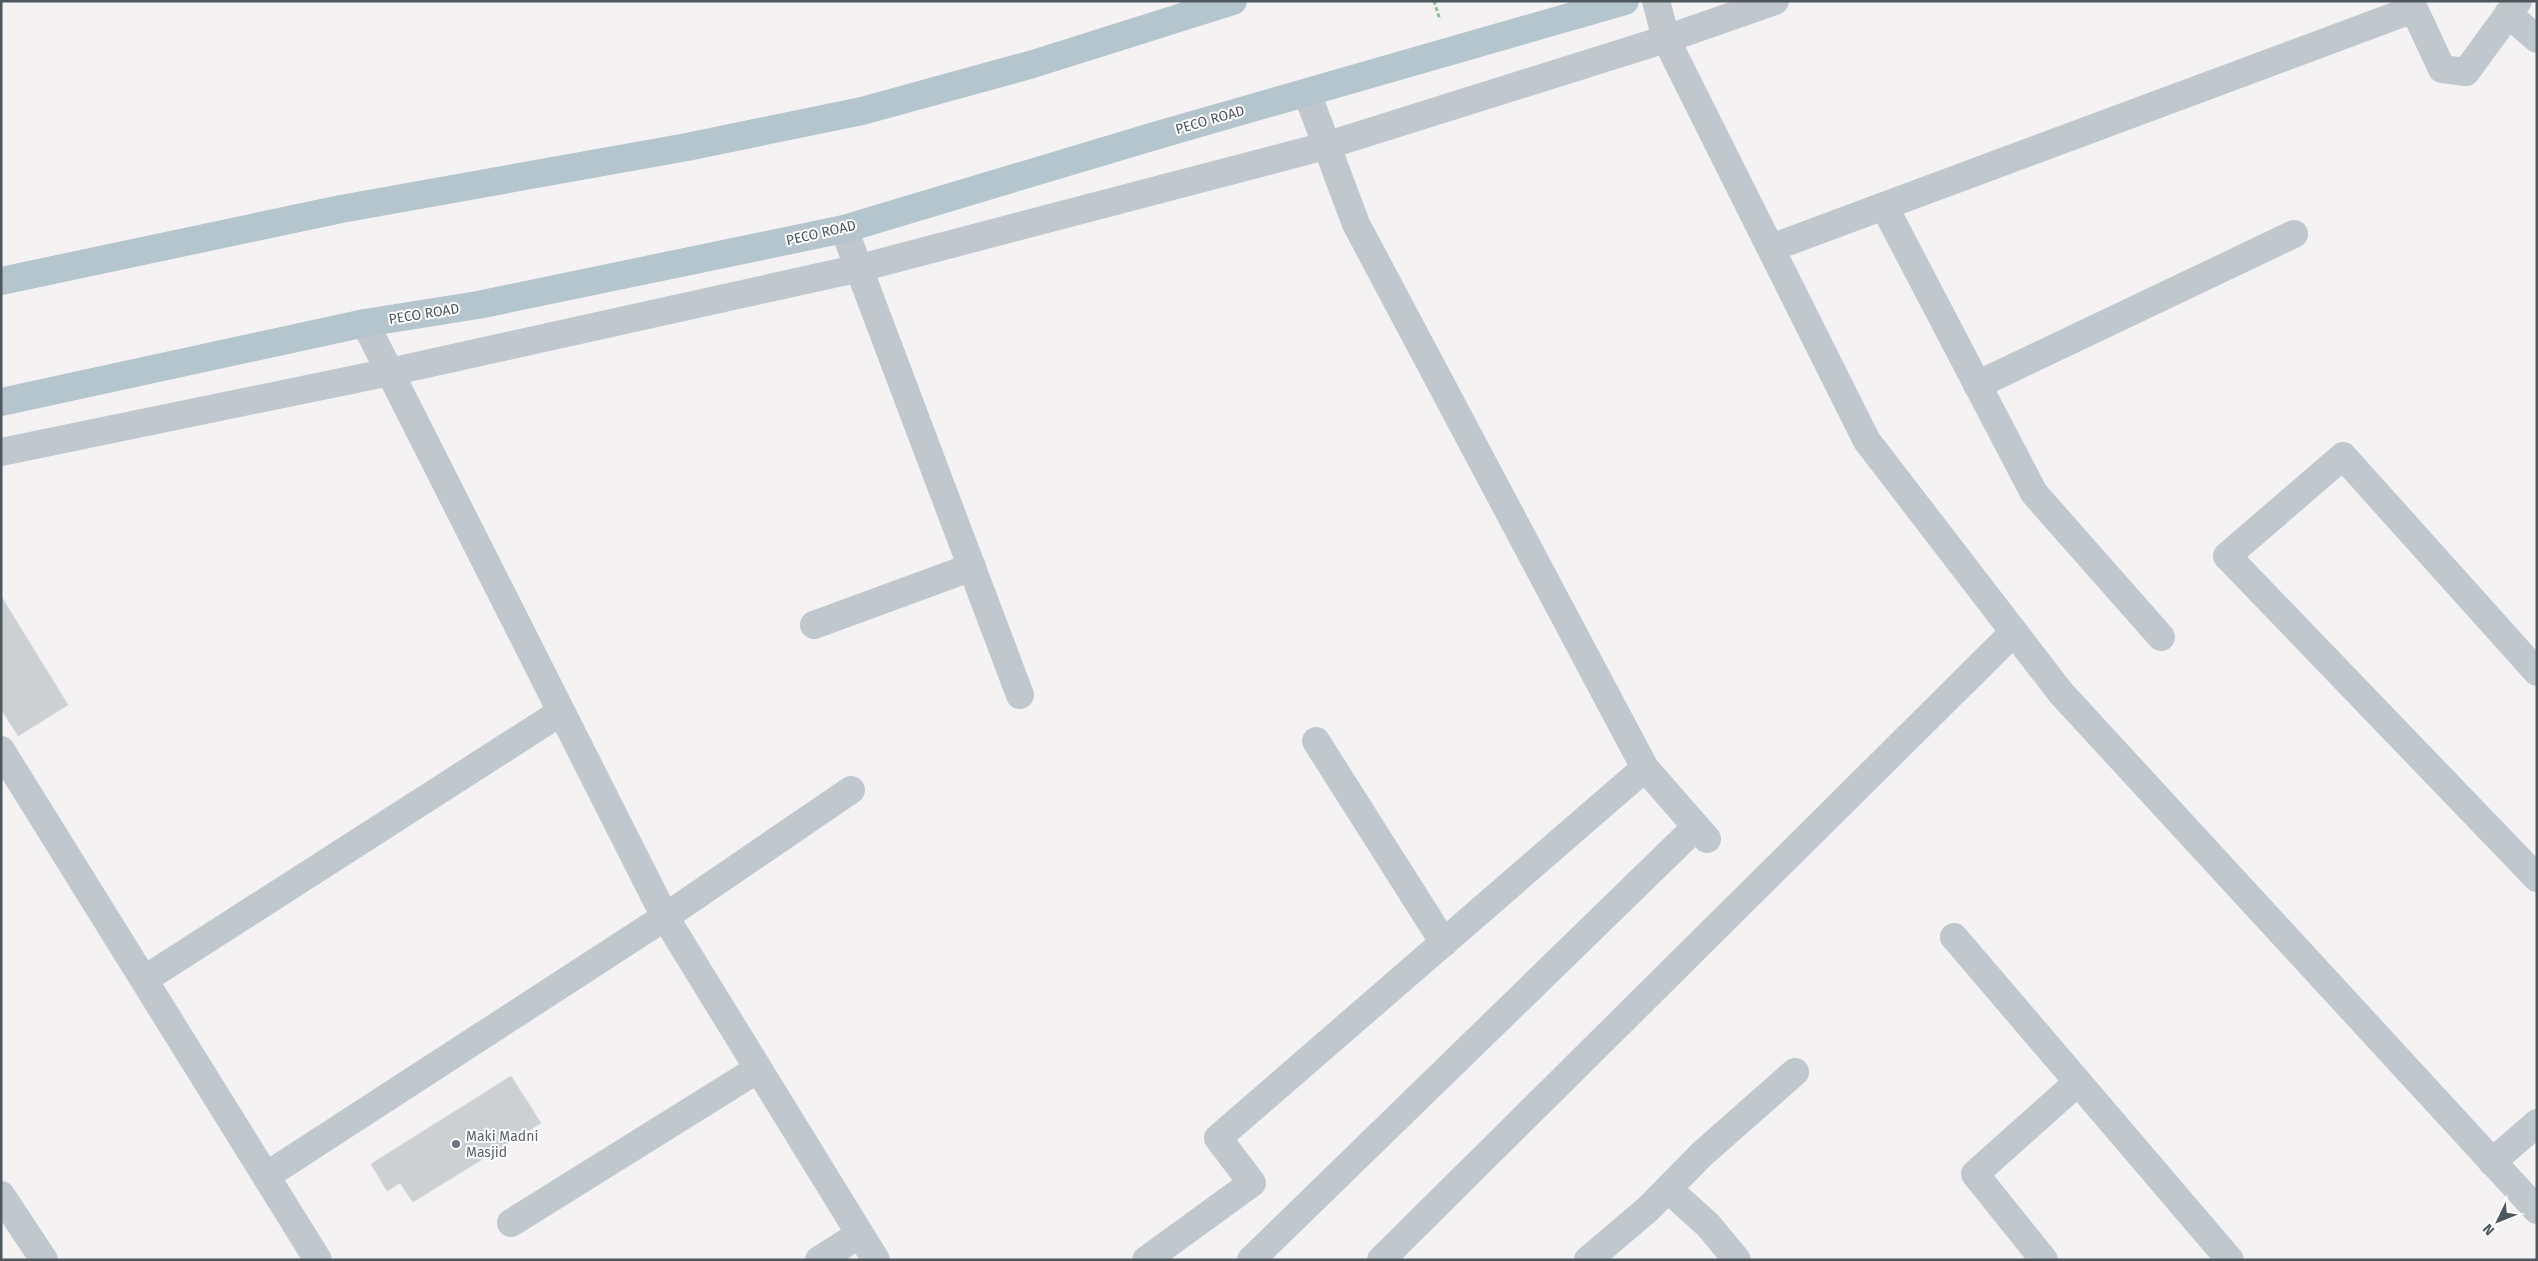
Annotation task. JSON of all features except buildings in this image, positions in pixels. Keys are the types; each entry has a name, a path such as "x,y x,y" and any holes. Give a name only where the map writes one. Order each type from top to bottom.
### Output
{"main road":[{"path":"1,281 341,209 687,147 862,111 1033,64 1233,1"},
{"name":"PECO ROAD","path":"1,402 365,323 478,305 844,229 1625,1"}],"street":[{"path":"1656,1 1666,39 1867,442 2061,693 2537,1210"},
{"path":"1,452 390,372 860,268 1326,146 1666,39 1775,1"},
{"path":"1771,248 2412,5 2442,69 2466,72 2513,8 2537,38"},
{"path":"1251,1260 1702,833 1645,768 1356,224 1307,93"},
{"path":"1884,206 2034,493 2161,637"},
{"path":"844,229 1020,695"},
{"path":"1977,385 2294,234"},
{"path":"365,323 665,917 876,1260"},
{"path":"2537,672 2343,456 2227,556 2537,878"},
{"path":"814,625 972,567"},
{"path":"1381,1260 2014,632"},
{"path":"145,979 561,712"},
{"path":"1316,741 1444,943"},
{"path":"1,750 318,1260"},
{"path":"1149,1259 1252,1183 1218,1138 1645,768"},
{"path":"266,1176 665,917 851,790"},
{"path":"1954,937 2230,1260"},
{"path":"511,1223 758,1068"},
{"path":"1588,1260 1648,1210 1702,1154 1795,1072"},
{"path":"2044,1260 1975,1174 2078,1082"},
{"path":"2492,1162 2537,1123"},
{"path":"1668,1188 1708,1225 1737,1260"},
{"path":"1,1194 44,1260"},
{"path":"819,1260 860,1234"}],"place":[{"name":"Maki Madni Masjid","path":"456,1144"}]}
